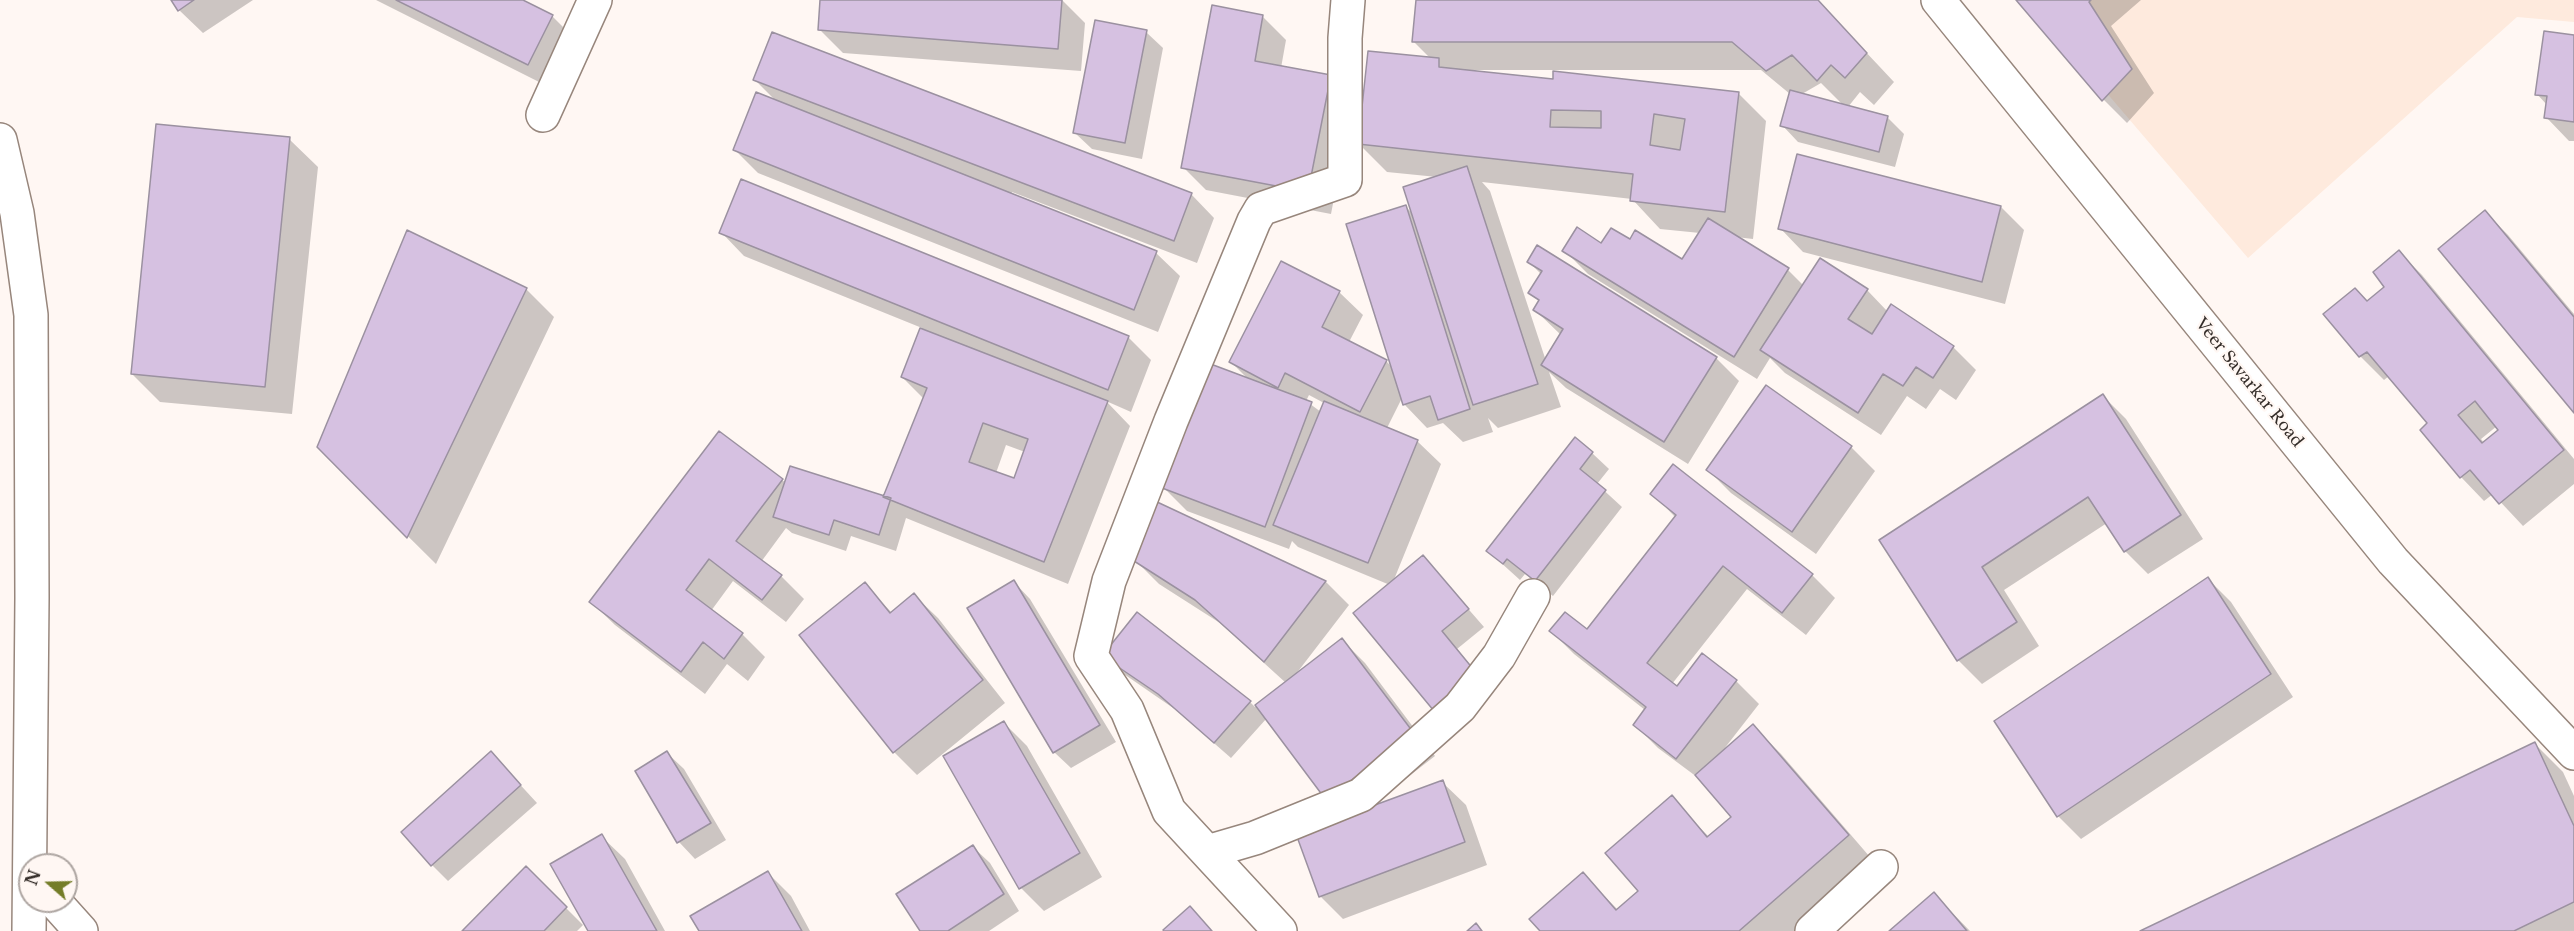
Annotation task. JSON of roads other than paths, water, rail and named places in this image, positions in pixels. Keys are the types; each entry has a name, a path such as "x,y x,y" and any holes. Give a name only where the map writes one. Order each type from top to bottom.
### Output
{"street":[{"path":"543,115 596,0"},
{"path":"1280,931 1169,811 1127,710 1091,656 1109,581 1171,421 1254,220 1261,209 1345,180 1345,38 1348,0"},
{"name":"Veer Savarkar Road","path":"1938,0 2393,561 2574,753"},
{"path":"0,140 17,213 31,315 30,853"},
{"path":"1207,852 1255,838 1361,795 1460,707 1499,656 1533,596"},
{"path":"1812,931 1881,867"},
{"path":"29,913 29,931"},
{"path":"65,913 81,931"}]}
